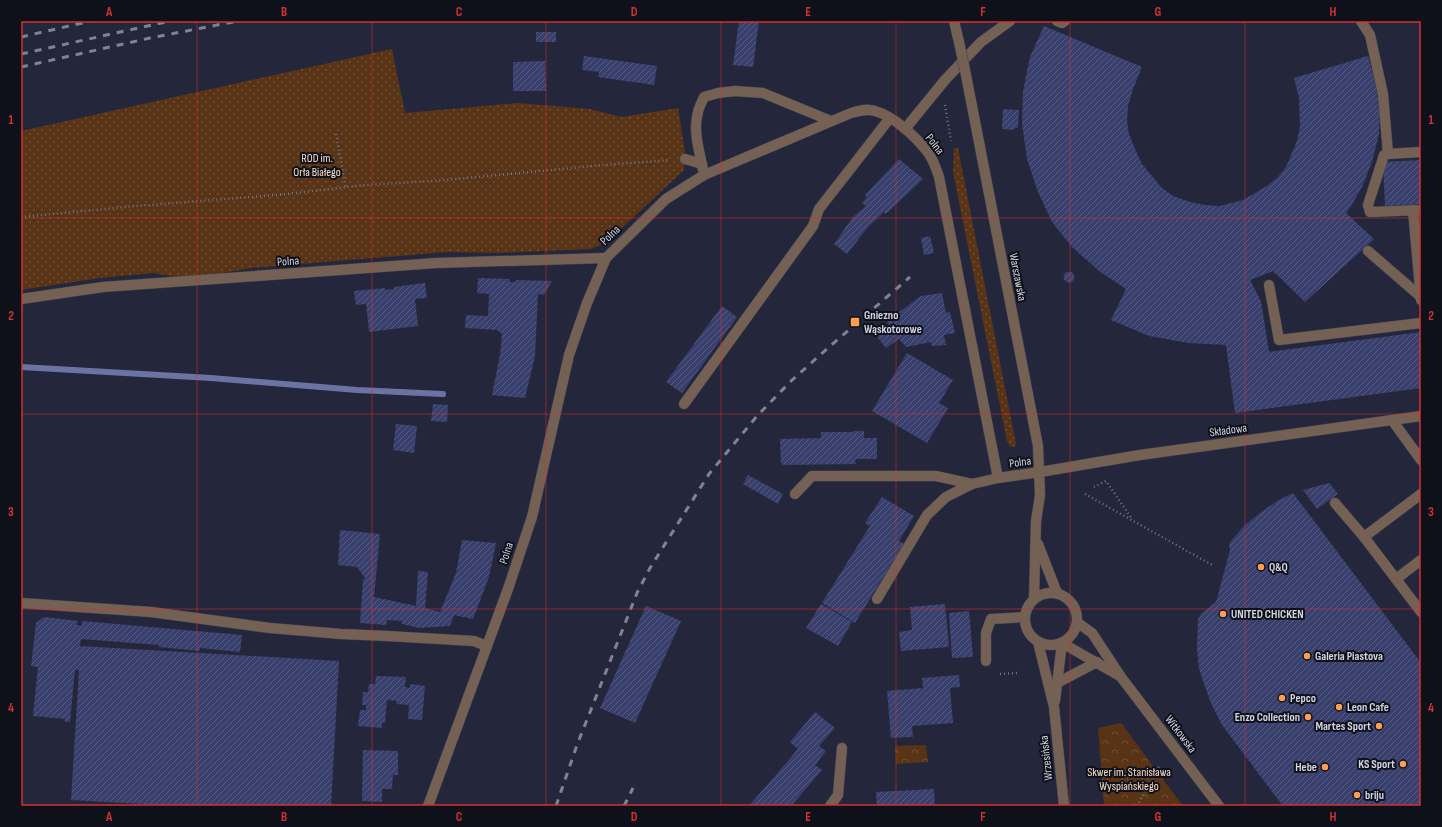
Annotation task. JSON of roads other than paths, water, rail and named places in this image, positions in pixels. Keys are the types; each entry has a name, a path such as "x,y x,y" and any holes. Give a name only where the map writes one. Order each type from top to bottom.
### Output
{"street":[{"name":"Warszawska","path":"954,21 965,70 1038,446 1040,495 1036,521 1034,598"},
{"path":"905,129 945,80 981,42 1010,21"},
{"path":"1057,21 1062,23 1066,21"},
{"path":"1361,21 1370,36 1383,94 1388,154"},
{"path":"704,175 697,141 696,127 697,113 704,97 718,93 735,91 764,94 831,121"},
{"name":"Polna","path":"428,806 508,589 532,517 570,355 587,302 606,258 666,199 704,175 850,113 864,110 874,110 890,118 905,129 927,150 939,178 998,478 1040,472"},
{"path":"684,404 813,226 819,209 890,118"},
{"path":"1421,152 1384,155 1368,205 1370,212 1417,210 1421,300"},
{"path":"685,159 702,164"},
{"path":"1368,251 1421,297"},
{"name":"Polna","path":"21,299 103,286 436,263 606,258"},
{"path":"1269,286 1279,340 1421,323"},
{"name":"Składowa","path":"1040,472 1140,455 1421,416"},
{"path":"1392,420 1421,460"},
{"path":"795,494 812,476 936,476 972,484"},
{"path":"877,599 927,515 946,497 972,484 998,478"},
{"path":"1364,537 1421,494"},
{"path":"1335,503 1364,537 1421,612"},
{"name":"Warszawska","path":"1036,540 1057,593"},
{"path":"1396,579 1421,560"},
{"path":"1045,593 1057,593 1069,599 1076,610 1078,623 1070,638 1054,646 1046,645 1038,642 1030,636 1026,627 1025,617 1029,604 1034,598 1045,593"},
{"path":"21,603 151,612 270,628 340,634 474,641 487,646"},
{"path":"986,661 986,633 991,619 1025,617"},
{"name":"Witkowska","path":"1078,623 1092,633 1121,677 1219,806"},
{"name":"Wrzesińska","path":"1038,642 1054,707 1064,806"},
{"name":"Witkowska","path":"1062,643 1121,677"},
{"name":"Wrzesińska","path":"1054,707 1062,643"},
{"path":"1057,683 1097,662"},
{"path":"830,806 838,795 842,748"}],"waterway":[{"path":"21,367 211,378 357,390 443,394"}],"railway":[{"path":"21,37 91,21"},
{"path":"21,54 170,21"},
{"path":"21,67 150,38 238,21"},
{"path":"556,806 577,745 637,593 650,568 709,474 757,416 791,381 910,277"},
{"path":"624,806 633,788"}],"place":[{"name":"Gniezno Wąskotorowe","path":"855,322"},
{"name":"Q&Q","path":"1261,567"},
{"name":"UNITED CHICKEN","path":"1223,614"},
{"name":"Galeria Piastova","path":"1307,656"},
{"name":"Pepco","path":"1282,698"},
{"name":"Leon Cafe","path":"1339,707"},
{"name":"Enzo Collection","path":"1308,717"},
{"name":"Martes Sport","path":"1379,726"},
{"name":"KS Sport","path":"1403,764"},
{"name":"Hebe","path":"1325,767"},
{"name":"briju","path":"1357,795"}],"park label":[{"name":"ROD im. Orła Białego","path":"317,165"},
{"name":"Skwer im. Stanisława Wyspiańskiego","path":"1129,779"}]}
